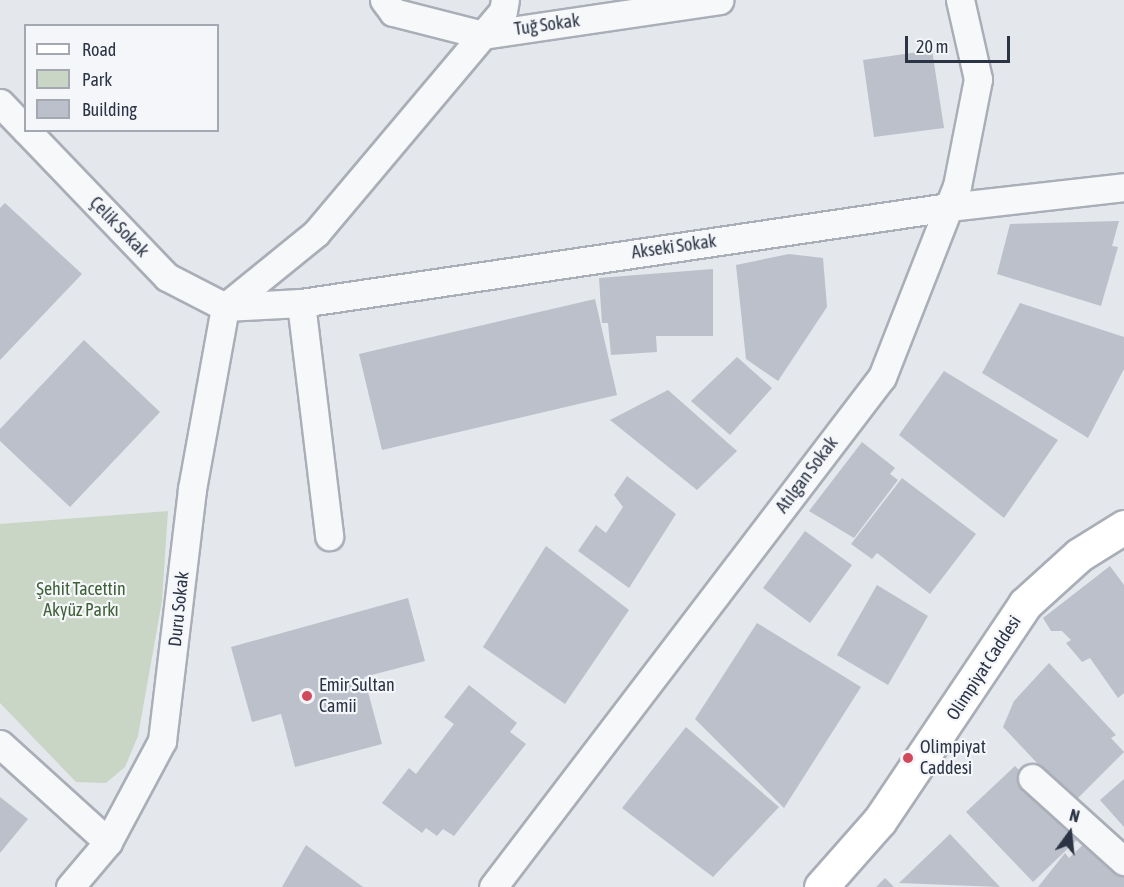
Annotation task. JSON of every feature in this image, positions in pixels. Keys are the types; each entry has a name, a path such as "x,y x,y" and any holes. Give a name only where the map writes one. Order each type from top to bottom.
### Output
{"main road":[{"name":"Olimpiyat Caddesi","path":"821,887 880,820 1025,604 1079,555 1124,527"}],"street":[{"name":"Tuğ Sokak","path":"384,0 393,12 483,35 719,0"},
{"path":"225,307 316,233 483,35 505,0"},
{"name":"Atılgan Sokak","path":"493,887 882,377 949,207 978,79 960,0"},
{"name":"Çelik Sokak","path":"0,103 24,128"},
{"name":"Çelik Sokak","path":"28,132 166,277 225,307"},
{"name":"Akseki Sokak","path":"225,307 301,303 949,207 1124,187"},
{"path":"301,303 329,536"},
{"name":"Duru Sokak","path":"70,887 108,842 162,741 192,489 225,307"},
{"path":"0,744 108,842"},
{"path":"1032,778 1124,861"}],"green space":[{"name":"Şehit Tacettin Akyüz Parkı","path":"168,511 162,601 138,736 125,767 106,783 76,782 0,703 0,524"}],"building":[{"path":"932,50 944,128 874,137 863,60"},
{"path":"5,203 82,274 0,360 0,208"},
{"path":"1119,221 1112,246 1118,247 1101,306 997,274 1010,224"},
{"path":"789,254 823,258 827,307 778,381 746,359 736,265"},
{"path":"713,269 713,336 656,336 657,352 611,355 608,323 602,323 599,278"},
{"path":"595,299 617,395 382,450 359,354"},
{"path":"1020,303 1124,337 1124,369 1088,438 982,373"},
{"path":"84,340 160,412 70,507 0,441 0,429"},
{"path":"737,357 772,388 730,435 691,401"},
{"path":"944,371 1058,440 1004,518 899,435"},
{"path":"668,390 737,451 697,490 610,420"},
{"path":"862,442 895,468 890,474 898,480 854,538 809,511"},
{"path":"627,476 676,514 629,588 578,551 596,525 606,533 623,507 614,495"},
{"path":"902,478 976,534 930,594 877,553 872,559 851,544"},
{"path":"805,531 852,565 810,623 763,588"},
{"path":"546,546 629,610 565,704 483,647"},
{"path":"1110,566 1124,585 1124,693 1118,698 1090,658 1082,662 1066,643 1071,640 1062,631 1051,631 1043,618"},
{"path":"877,585 928,616 888,685 837,655"},
{"name":"Emir Sultan Camii","path":"408,598 425,661 364,677 382,744 295,767 281,714 252,722 231,647"},
{"path":"757,623 861,687 784,808 695,719"},
{"path":"1049,663 1116,735 1111,738 1124,752 1074,802 1003,727 1014,701"},
{"path":"469,685 517,723 510,732 526,744 454,836 443,829 437,836 426,828 422,833 382,803 409,768 416,774 454,724 444,717"},
{"path":"686,727 779,807 713,877 622,808"},
{"path":"1015,766 1082,835 1033,882 966,812"},
{"path":"1124,779 1124,827 1100,800"},
{"path":"0,797 28,819 0,853"},
{"path":"950,834 1000,887 899,883"},
{"path":"1089,839 1124,875 1124,887 1038,887 1065,853 1069,858"},
{"path":"306,845 363,887 282,887"},
{"path":"885,878 894,887 876,887"}],"place":[{"name":"Emir Sultan Camii","path":"307,696"},
{"name":"Oli̇mpi̇yat Caddesi̇","path":"908,758"}]}
